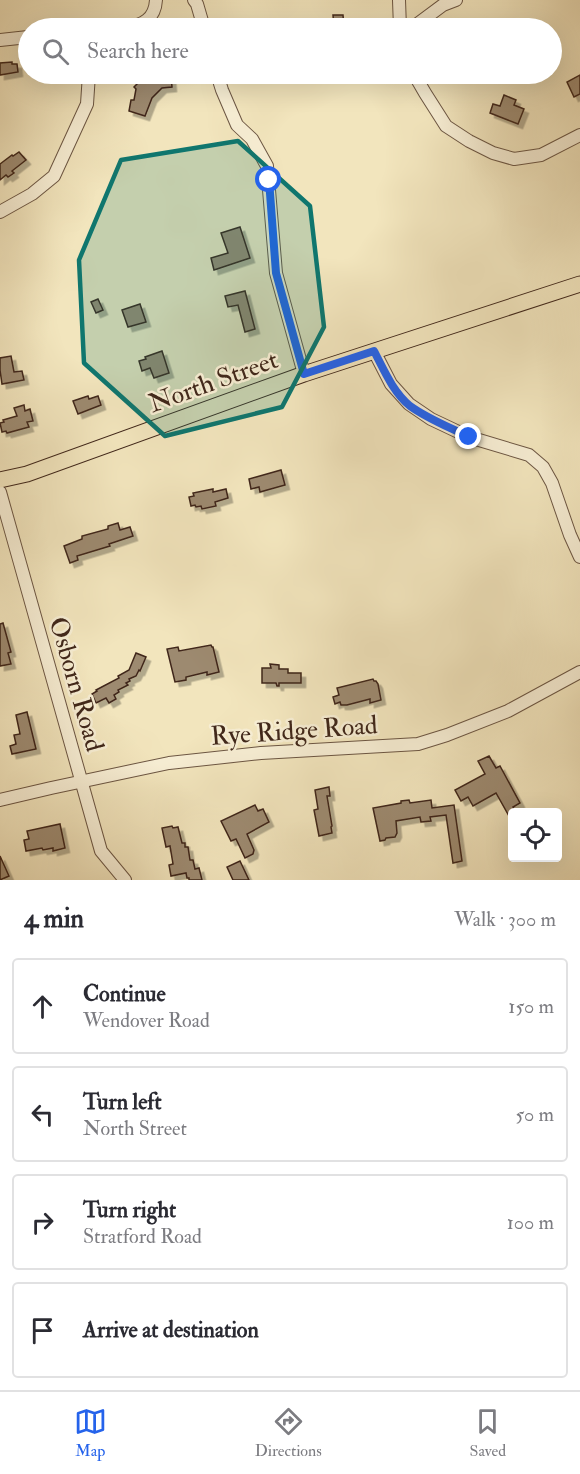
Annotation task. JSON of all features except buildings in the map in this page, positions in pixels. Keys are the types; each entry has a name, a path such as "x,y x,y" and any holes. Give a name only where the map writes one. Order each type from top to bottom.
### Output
{"main road":[{"name":"North Street","path":"0,480 27,474 304,374 580,284"}],"street":[{"path":"194,0 201,18"},
{"path":"399,0 400,18"},
{"path":"425,18 449,1"},
{"path":"150,18 157,2"},
{"path":"0,40 18,38"},
{"path":"0,212 32,194 54,176 87,104 88,84"},
{"path":"220,84 237,124 252,139 267,166 276,273 304,374"},
{"path":"420,84 446,126 493,153 514,159 541,155 580,135"},
{"path":"374,351 392,384 409,405 431,419 469,437 530,454 543,466 552,483 580,557"},
{"name":"Osborn Road","path":"0,492 101,851 125,880"},
{"name":"Rye Ridge Road","path":"0,800 168,763 261,753 418,744 508,711 580,672"}],"highlighted area":[{"path":"238,141 310,206 324,327 282,407 165,436 84,363 79,260 121,160"}],"route":[{"path":"269,180 276,273 304,374 374,351 392,384 409,405 431,419 469,437"}]}
